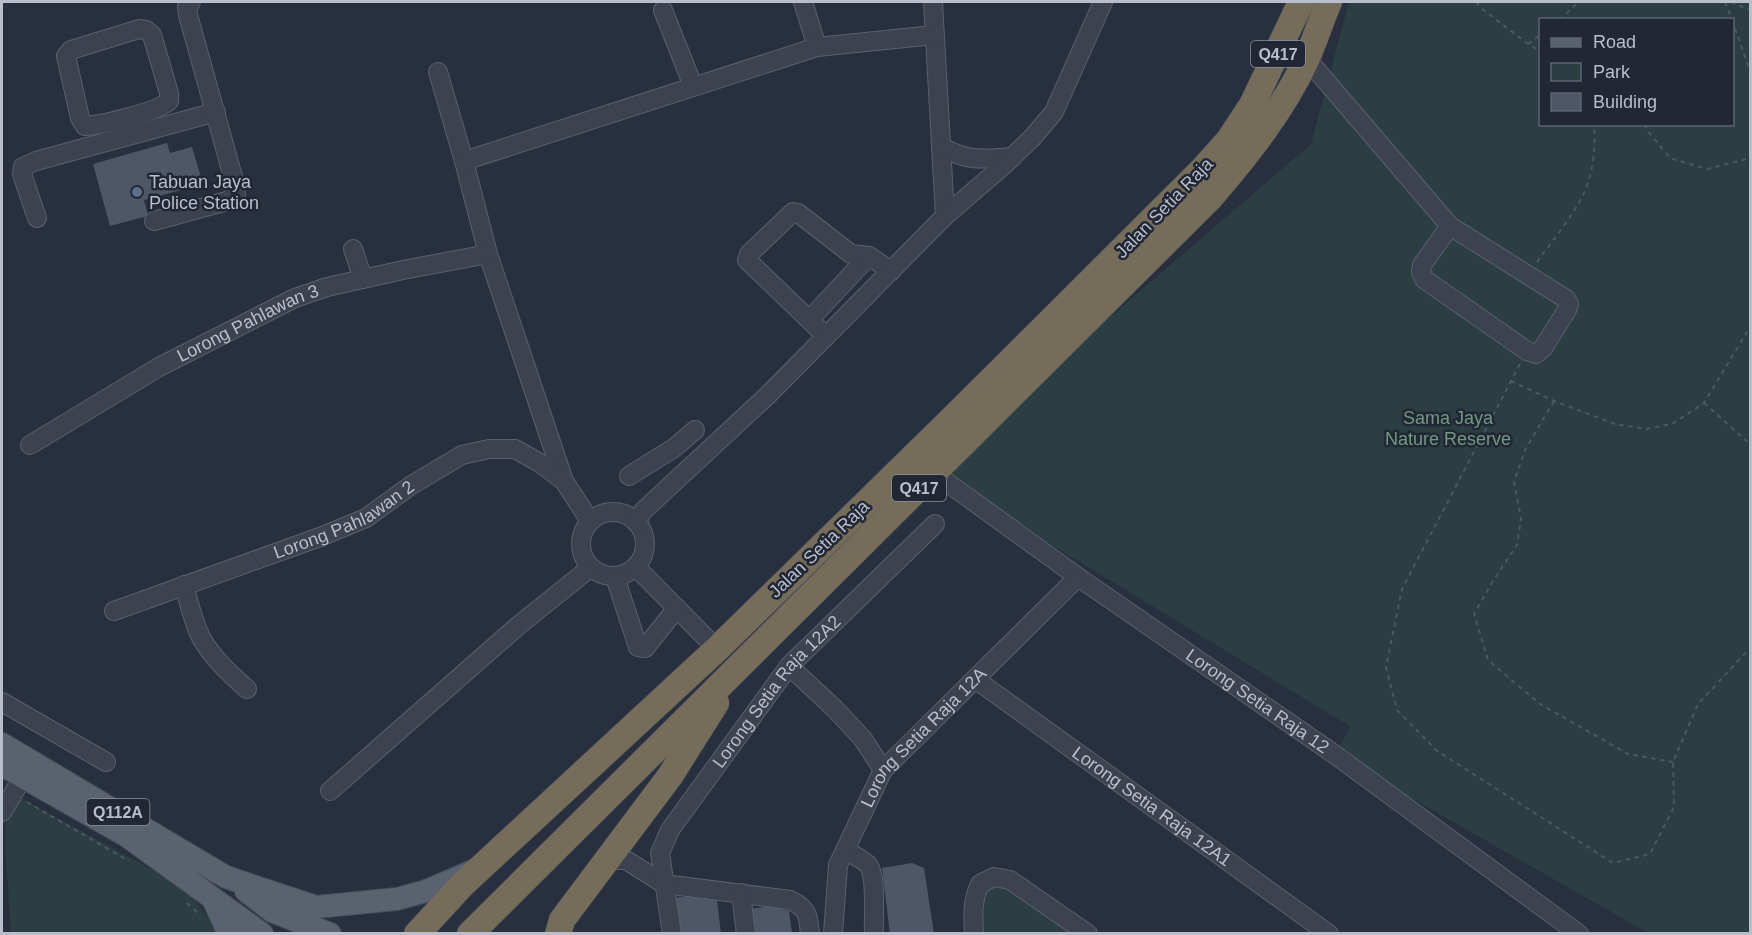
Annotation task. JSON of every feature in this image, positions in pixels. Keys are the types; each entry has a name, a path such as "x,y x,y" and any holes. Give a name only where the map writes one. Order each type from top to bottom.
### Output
{"highway":[{"name":"Jalan Setia Raja","path":"417,933 480,868 717,649 1150,224 1229,140 1252,105 1301,2"},
{"name":"Jalan Setia Raja","path":"470,933 1210,198 1246,156 1274,115 1307,59 1329,2"},
{"path":"1252,105 1267,97 1289,63 1297,59 1307,59"},
{"path":"558,933 562,920 670,776 738,668"}],"main road":[{"name":"Q112A","path":"2,744 233,880"},
{"path":"2,765 18,785 127,836 206,906 229,933"},
{"path":"233,880 316,907 397,899 416,894 480,868"},
{"path":"233,880 272,910 330,933"},
{"path":"206,906 262,933"}],"street":[{"path":"154,221 227,201 236,195 235,183 188,15 187,7 190,2"},
{"path":"803,2 817,47"},
{"path":"933,2 945,216"},
{"path":"636,522 643,511 769,394 945,216 1013,157 1054,112 1103,2"},
{"path":"663,10 693,86"},
{"path":"139,29 146,30 152,35 169,93 169,101 163,106 125,117 85,126 80,118 66,56 71,50 139,29"},
{"path":"464,161 817,47 934,35"},
{"path":"1307,59 1450,226 1566,299 1569,304 1543,348 1536,354 1527,351 1424,279 1421,272 1422,265 1450,226"},
{"path":"438,72 488,254 564,481 590,521"},
{"path":"37,218 22,174 23,167 36,161 216,112"},
{"path":"125,117 131,135"},
{"path":"941,147 974,160 1013,157"},
{"path":"826,336 747,260 749,254 793,212 798,213 850,254 869,256 891,271"},
{"path":"353,249 363,279"},
{"name":"Lorong Pahlawan 3","path":"30,445 159,367 295,298 327,287 488,254"},
{"path":"810,320 869,256"},
{"path":"629,476 674,448 695,430"},
{"path":"674,448 690,466"},
{"name":"Lorong Pahlawan 2","path":"114,610 320,537 366,518 410,486 462,455 489,449 515,449 540,462 564,481"},
{"name":"Lorong Setia Raja 12","path":"934,473 1078,577 1334,754 1579,933"},
{"path":"605,513 622,513 636,522 645,536 645,552 636,567 626,574 615,577 606,576 590,568 581,553 581,536 590,521 605,513"},
{"name":"Lorong Setia Raja 12A2","path":"672,933 660,853 670,830 789,666 935,524"},
{"path":"636,567 717,649"},
{"path":"330,790 519,625 590,568"},
{"path":"615,577 638,647 645,648 651,643 677,608"},
{"name":"Lorong Setia Raja 12A","path":"833,933 838,865 883,770 1078,577"},
{"path":"184,585 197,630 203,641 247,689"},
{"path":"789,666 835,709 863,740 883,770"},
{"name":"Lorong Setia Raja 12A1","path":"975,679 1329,933"},
{"path":"2,702 106,762"},
{"path":"2,812 18,785"},
{"path":"845,850 870,868 873,882 874,933"},
{"path":"607,860 626,860 664,884 790,900 802,906 808,914 810,933"},
{"path":"974,933 973,902 980,884 987,879 1002,877 1010,880 1088,933"},
{"path":"741,893 746,933"}],"path":[{"path":"1476,2 1539,50"},
{"path":"1562,18 1578,2"},
{"path":"1725,2 1731,18"},
{"path":"1731,2 1750,10"},
{"path":"1734,26 1750,71"},
{"path":"1528,44 1539,36"},
{"path":"1527,275 1583,196 1592,165 1595,137 1593,126"},
{"path":"1645,126 1670,158 1707,170 1750,158"},
{"path":"1511,381 1554,401 1615,424 1646,429 1672,424 1704,403 1750,327"},
{"path":"1527,351 1402,589 1386,667 1398,710 1437,751 1612,863 1650,854 1674,807 1673,762 1698,704 1750,648"},
{"path":"1554,401 1525,450 1514,482 1521,519 1517,544 1492,581 1474,614 1488,660 1540,704 1628,754 1673,762"},
{"path":"1704,403 1750,444"},
{"path":"18,785 135,865"},
{"path":"182,899 206,906"}],"green space":[{"name":"Sama Jaya Nature Reserve","path":"1349,2 1750,2 1750,933 1648,933 1334,754 1351,727 934,473 974,434 1311,144"},
{"path":"19,797 175,882 196,901 219,933 11,933 6,823"},
{"path":"1007,886 1076,933 980,933 982,893 993,887"}],"building":[{"name":"Tabuan Jaya Police Station","path":"167,143 170,153 192,147 203,184 144,200 148,216 110,226 93,164"},
{"path":"912,863 924,868 934,934 890,934 882,868"},
{"path":"698,895 717,900 721,934 680,934 675,898"},
{"path":"771,906 789,911 792,934 755,934 751,909"}],"place":[{"name":"Tabuan Jaya Police Station","path":"137,192"}]}
